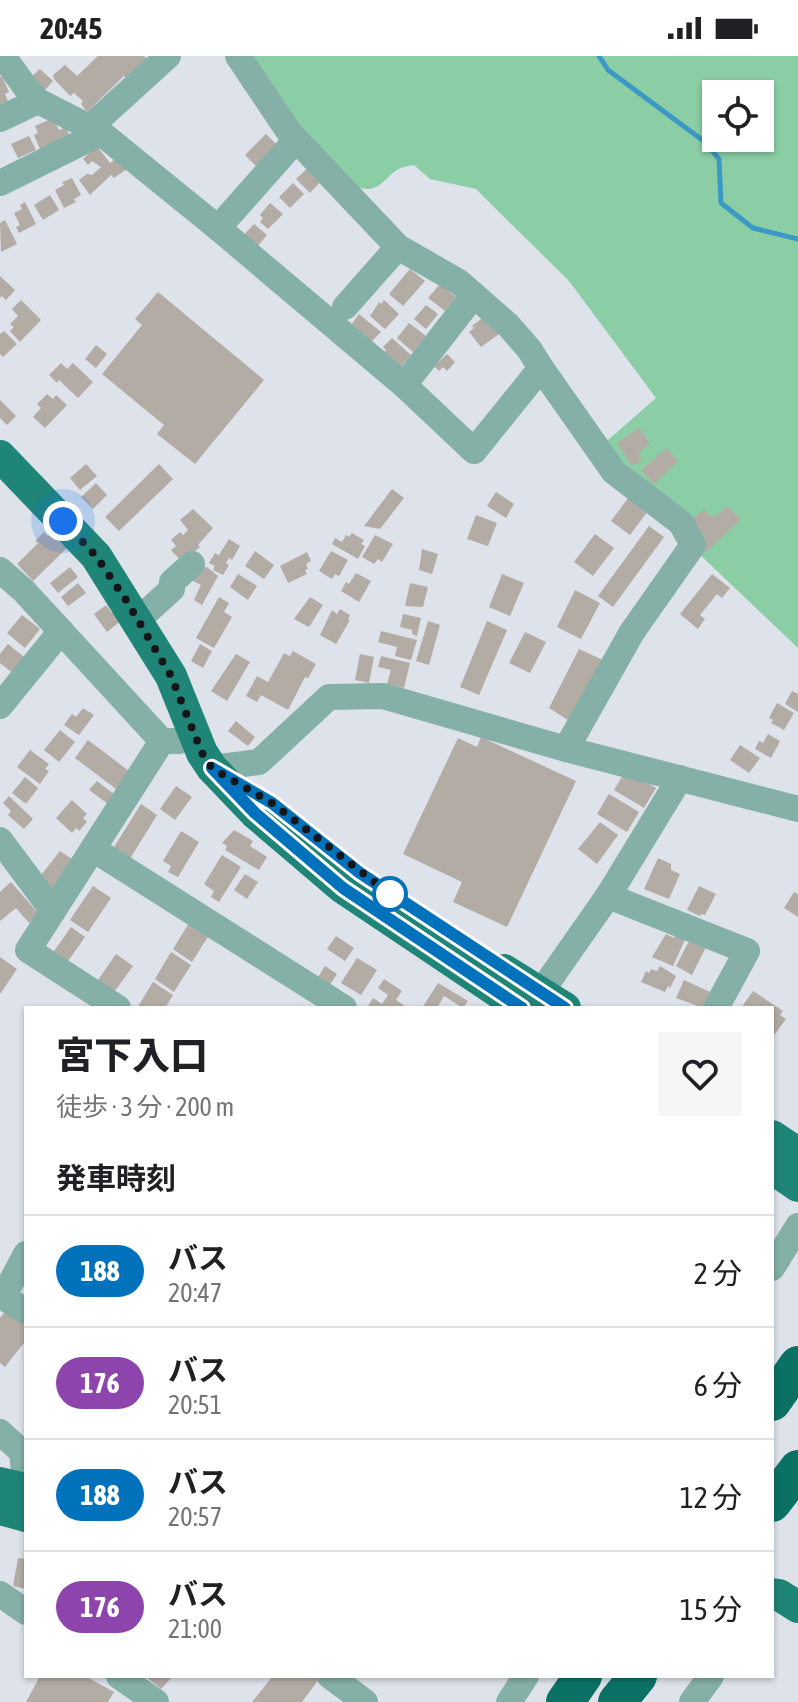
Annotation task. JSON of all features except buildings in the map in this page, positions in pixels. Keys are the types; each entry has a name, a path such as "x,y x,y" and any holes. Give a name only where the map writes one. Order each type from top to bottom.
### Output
{"highway":[{"path":"774,1399 798,1365"},
{"path":"774,1500 798,1469"},
{"path":"565,1702 582,1678"},
{"path":"617,1702 636,1678"}],"main road":[{"path":"0,456 96,556 171,676 205,755 255,813 343,888 539,1004"},
{"path":"774,1137 798,1153"},
{"path":"774,1169 798,1186"},
{"path":"0,1483 24,1489"},
{"path":"0,1509 24,1515"},
{"path":"774,1594 798,1607"},
{"path":"774,1618 798,1617"}],"street":[{"path":"3,56 38,101 96,130 404,385 474,451 541,368"},
{"path":"0,183 96,130 168,56"},
{"path":"238,56 296,140 398,247 459,282 508,325 529,349 614,472 681,523 693,545 632,632 566,749"},
{"path":"0,119 38,101"},
{"path":"218,228 296,140"},
{"path":"345,307 398,247"},
{"path":"404,385 474,295"},
{"path":"138,620 172,589 172,582 192,564"},
{"path":"0,570 162,741 205,755 259,762 329,697 383,696 566,749 798,809"},
{"path":"0,706 61,631"},
{"path":"115,1006 28,950 162,741"},
{"path":"539,1004 680,778"},
{"path":"0,840 53,911"},
{"path":"93,849 341,1006"},
{"path":"608,896 747,951 717,1006"},
{"path":"774,1265 798,1226"},
{"path":"15,1257 3,1297 24,1310"},
{"path":"0,1432 22,1452 24,1470"},
{"path":"0,1594 24,1611"},
{"path":"123,1678 156,1702"},
{"path":"333,1678 365,1702"},
{"path":"509,1702 525,1678"},
{"path":"692,1702 710,1678"}],"green space":[{"path":"246,56 798,56 798,648 694,549 599,448 656,398 569,281 476,189 430,179 414,165 399,169 375,187 366,189 353,184 320,153"}],"waterway":[{"path":"599,56 608,70 705,142 719,159 721,203 753,228 798,239"}],"bus line":[{"name":"188","path":"519,1006 343,888 255,813 212,768 272,803 360,873 562,1006"}],"route":[{"path":"63,521 96,556 126,600 179,691 202,753 212,768 272,803 390,894"}]}
